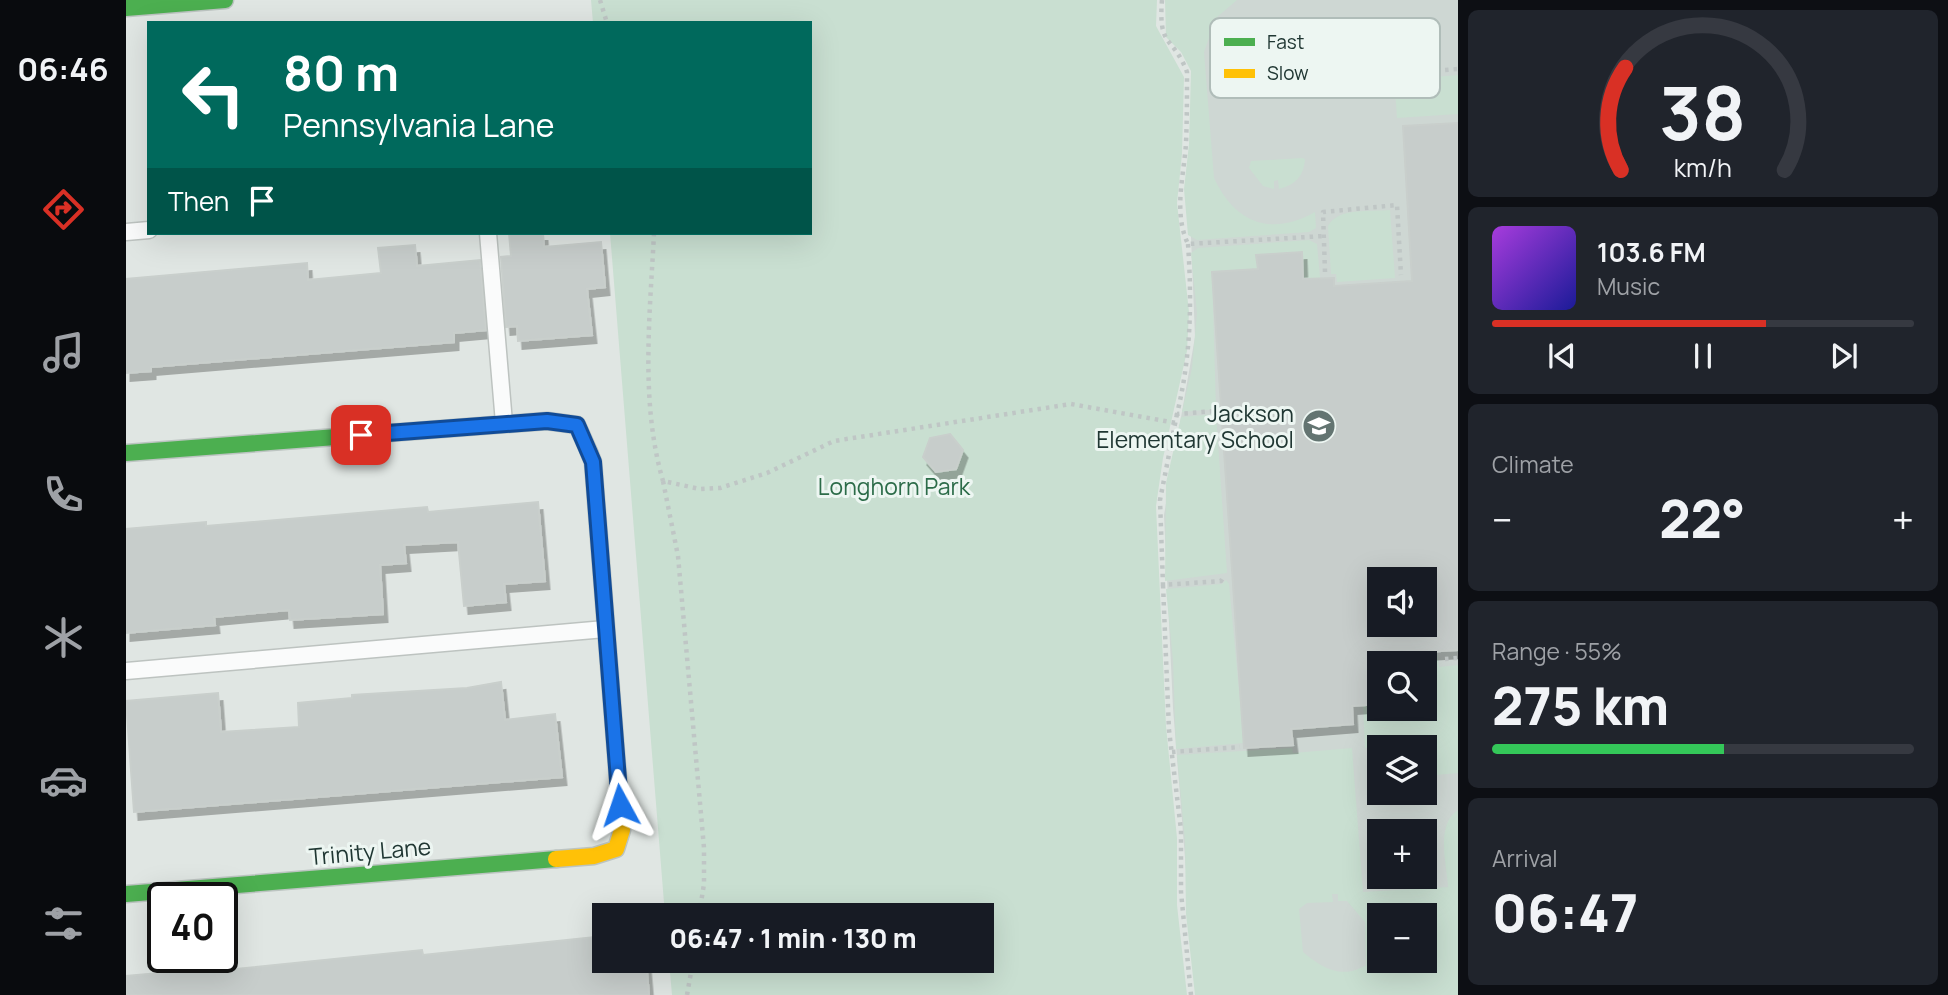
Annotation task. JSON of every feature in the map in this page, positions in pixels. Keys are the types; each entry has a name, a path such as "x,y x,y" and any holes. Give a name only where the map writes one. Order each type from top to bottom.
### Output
{"street":[{"path":"126,8 225,0"},
{"path":"126,453 504,423 547,421 577,425 593,462 605,629"},
{"name":"Trinity Lane","path":"126,894 594,856 616,849 622,830 605,629"}],"lane":[{"path":"126,232 147,230"},
{"path":"488,235 504,423"},
{"path":"126,671 605,629"}],"path":[{"path":"600,0 606,21"},
{"path":"1162,0 1163,37 1183,61 1187,72 1186,145 1180,196 1184,235 1188,244 1192,317 1188,369 1160,500 1172,752 1181,830 1181,892 1191,995"},
{"path":"1440,71 1458,69"},
{"path":"1325,272 1323,212 1396,205 1401,275"},
{"path":"654,235 649,347 653,444 678,556 701,820 704,884 701,903"},
{"path":"1188,244 1324,236"},
{"path":"663,481 700,489 720,488 767,473 834,441 1071,404 1175,423"},
{"path":"1177,414 1215,411"},
{"path":"1163,585 1221,581 1224,576"},
{"path":"1445,659 1458,657"},
{"path":"1172,752 1240,747"},
{"path":"687,995 690,973"}],"shaded area":[{"name":"Jackson Elementary School","path":"1165,0 1458,0 1458,995 1196,995 1173,708 1164,515 1195,337 1190,212 1195,67"}],"green space":[{"name":"Longhorn Park","path":"591,0 1157,0 1156,26 1184,77 1182,154 1177,203 1189,312 1187,351 1163,458 1156,506 1166,726 1177,838 1177,905 1187,995 672,995 670,973 994,973 994,903 664,903 610,235 812,235 812,21 593,21"},
{"path":"1165,0 1237,0 1216,18 1210,18 1210,35 1204,52 1214,178 1232,206 1256,221 1284,224 1315,212 1316,228 1309,232 1197,240 1188,235 1184,189 1189,144 1191,71 1181,52 1166,37"},
{"path":"1458,75 1458,114 1397,118 1396,98 1440,98 1440,77"},
{"path":"1305,159 1304,165 1298,179 1279,189 1278,180 1274,181 1274,189 1263,186 1249,168 1251,161"},
{"path":"1390,210 1395,278 1337,282 1336,274 1331,274 1328,226 1333,220 1347,213"},
{"path":"1309,240 1317,244 1321,288 1304,289 1302,253 1256,256 1258,269 1212,272 1216,409 1182,412 1192,368 1197,313 1191,253 1198,248"},
{"path":"1216,414 1227,573 1165,581 1166,483 1181,417"},
{"path":"1226,580 1229,584 1244,743 1176,749 1173,660 1166,589 1222,584"},
{"path":"1437,651 1439,667 1458,665 1458,773 1437,775 1437,735 1367,735 1365,748 1363,705 1367,705 1367,721 1437,721"},
{"path":"1292,748 1293,753 1352,748 1363,892 1448,887 1444,835 1451,817 1458,810 1458,995 1195,995 1186,914 1185,841 1177,755","holes":["1332,894 1338,894 1338,901 1347,901 1365,922 1366,965 1349,972 1325,967 1303,952 1299,909 1307,903 1333,902"]}],"building":[{"name":"Jackson Elementary School","path":"1458,123 1458,650 1367,651 1367,705 1352,706 1353,724 1291,729 1293,745 1244,748 1212,272 1258,269 1256,255 1302,252 1303,279 1334,278 1334,286 1412,281 1403,126"},
{"path":"509,235 543,235 544,247 601,242 605,287 587,289 592,335 518,341 517,326 506,327 501,257 511,256"},
{"path":"415,245 417,266 480,260 486,330 454,333 454,342 151,367 151,371 126,373 126,279 307,263 308,280 381,273 378,248"},
{"path":"950,434 963,450 956,469 936,472 923,457 930,438"},
{"path":"538,502 545,581 504,584 506,602 464,606 458,542 404,545 406,563 380,565 383,614 290,620 289,610 214,617 215,625 126,633 126,529 206,522 206,526 427,507 428,512"},
{"path":"501,682 505,720 555,714 562,777 134,812 126,701 218,693 221,732 299,727 298,703 352,698 352,695 467,688"},
{"path":"592,937 592,973 647,973 649,995 126,995 126,976 238,973 238,969 422,950 423,955"}],"traffic: fast":[{"path":"126,8 225,0"},
{"path":"126,453 547,421 577,425 589,452"},
{"path":"126,894 556,859"}],"traffic: slow":[{"path":"556,859 594,856 616,849 622,830 593,462 589,452"}],"place":[{"name":"Jackson Elementary School","path":"1319,426"}],"route":[{"path":"361,435 547,421 577,425 593,462 620,805"}]}
